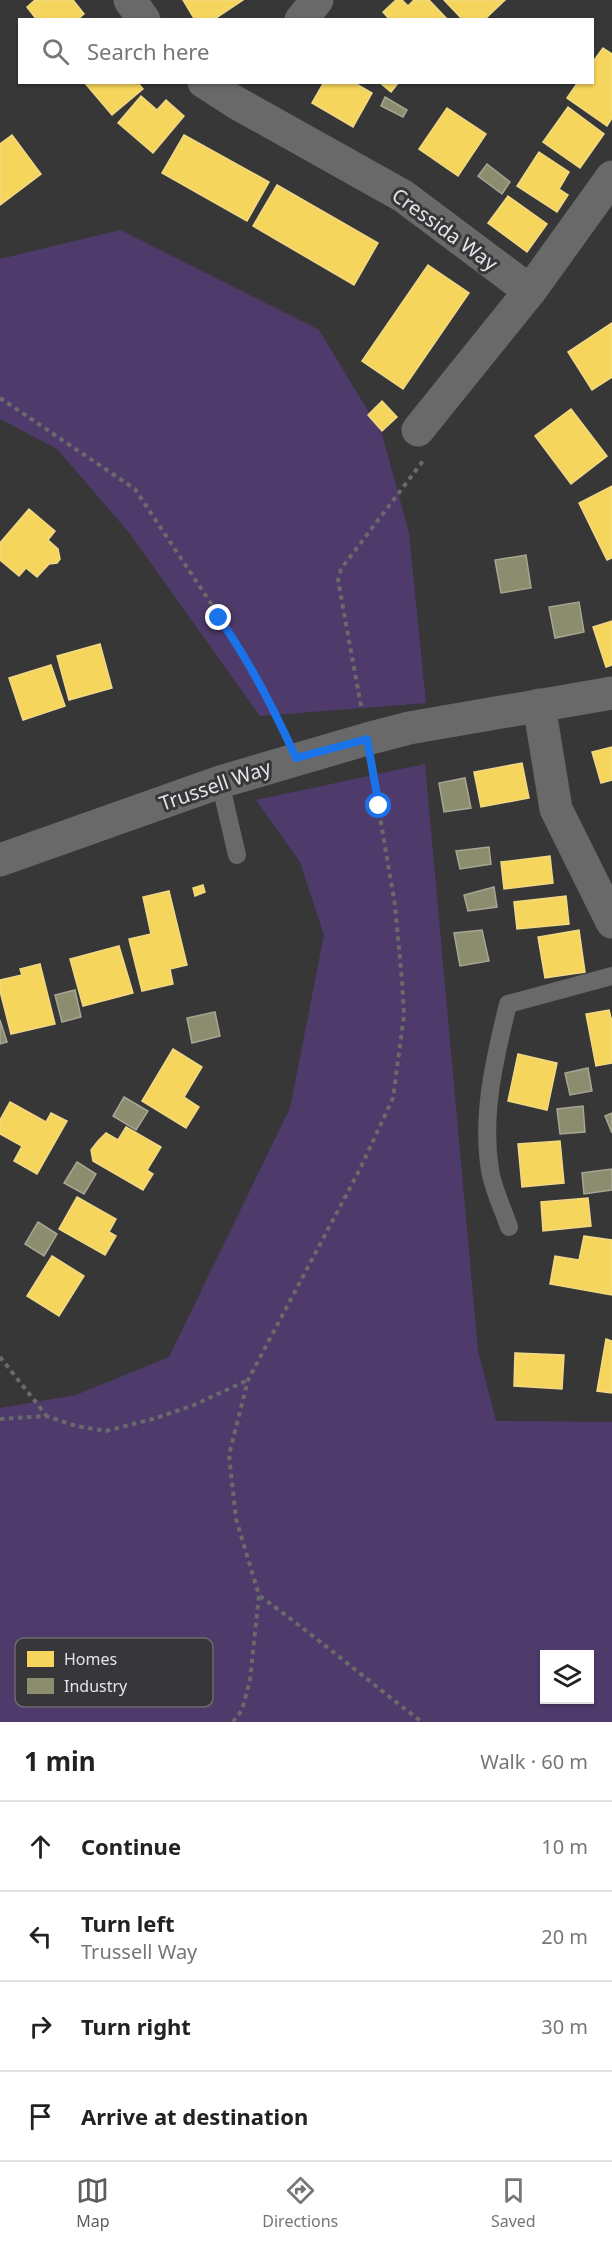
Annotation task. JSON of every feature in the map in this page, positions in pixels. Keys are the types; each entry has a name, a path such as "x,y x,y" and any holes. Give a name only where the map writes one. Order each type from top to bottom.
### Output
{"street":[{"path":"130,0 143,18"},
{"path":"303,18 317,0"},
{"name":"Cressida Way","path":"212,84 242,92 403,196 530,291"},
{"path":"421,444 612,177"},
{"name":"Trussell Way","path":"0,860 220,782 296,758 409,728 612,693"},
{"path":"539,705 556,809 612,922"}],"lane":[{"path":"220,782 237,855"},
{"path":"509,1227 490,1171 487,1119 495,1057 508,1004 612,976"}],"path":[{"path":"0,399 135,489 243,653 280,722 296,758"},
{"path":"233,1722 243,1710 250,1680 259,1595 236,1520 229,1455 249,1380 360,1169 393,1098 404,1015 395,905 338,580 341,569 421,444"},
{"path":"0,1357 46,1416"},
{"path":"0,1419 46,1416 76,1426 106,1431 165,1415 249,1380"},
{"path":"259,1595 318,1638 422,1722"}],"shaded area":[{"path":"120,230 319,330 382,434 409,533 426,703 260,716 131,535 57,449 0,419 0,259"},
{"path":"425,764 478,1351 496,1421 612,1422 612,1722 0,1722 0,1408 76,1395 169,1357 290,1108 324,935 300,862 256,800"}],"building: Homes":[{"path":"35,0 73,0 84,14 79,18 35,18 27,7"},
{"path":"183,0 243,0 216,18 194,18"},
{"path":"396,0 402,0 408,6 414,0 429,0 446,18 388,18 383,12"},
{"path":"444,0 505,0 486,18 461,18"},
{"path":"603,48 612,54 612,118 607,126 567,98 577,84 594,84 594,60"},
{"path":"86,84 139,84 143,89 112,115"},
{"path":"323,84 356,84 372,93 353,127 312,103"},
{"path":"381,84 397,84 391,92"},
{"path":"141,96 157,110 166,100 184,116 153,153 118,123"},
{"path":"568,107 604,134 580,168 543,142"},
{"path":"447,108 486,134 458,176 419,149"},
{"path":"12,135 41,174 0,205 0,144"},
{"path":"184,135 269,182 247,221 162,173"},
{"path":"539,152 569,172 559,189 568,195 557,212 517,186"},
{"path":"277,185 378,243 354,285 253,226"},
{"path":"508,196 547,224 527,252 488,223"},
{"path":"428,265 469,293 403,389 362,361"},
{"path":"612,323 612,377 592,390 568,352"},
{"path":"382,401 397,417 382,431 368,415"},
{"path":"571,409 607,456 571,484 535,436"},
{"path":"612,486 612,558 607,560 579,503"},
{"path":"29,509 55,531 48,540 58,549 60,559 57,563 49,564 37,577 26,568 19,576 0,560 0,543"},
{"path":"612,621 612,665 606,667 593,627"},
{"path":"100,644 112,688 69,700 57,656"},
{"path":"51,665 65,706 23,720 9,678"},
{"path":"612,747 612,780 601,783 592,752"},
{"path":"522,763 529,798 481,807 474,772"},
{"path":"550,856 553,883 504,889 501,862"},
{"path":"203,885 205,892 195,896 193,888"},
{"path":"169,891 187,965 170,969 173,984 142,991 129,939 151,934 143,897"},
{"path":"566,896 569,924 517,929 514,902"},
{"path":"579,930 585,972 545,978 538,937"},
{"path":"119,946 133,993 83,1006 70,959"},
{"path":"40,964 55,1024 11,1034 0,991 0,980 22,975 20,969"},
{"path":"609,1010 612,1022 612,1063 596,1066 586,1014"},
{"path":"173,1049 202,1067 184,1097 199,1107 186,1128 142,1101"},
{"path":"518,1054 557,1063 547,1110 508,1101"},
{"path":"10,1102 46,1122 51,1113 67,1121 37,1174 14,1161 22,1146 0,1134 0,1120"},
{"path":"126,1127 161,1147 147,1170 153,1174 143,1190 93,1161 91,1150 98,1141 106,1133 118,1140"},
{"path":"560,1141 564,1183 522,1187 518,1144"},
{"path":"77,1197 116,1219 109,1232 116,1236 105,1255 59,1229"},
{"path":"588,1198 591,1226 543,1231 541,1202"},
{"path":"584,1236 612,1240 612,1295 550,1284 555,1256 579,1260"},
{"path":"52,1256 84,1276 59,1316 27,1296"},
{"path":"606,1339 612,1341 612,1393 597,1391"},
{"path":"515,1353 564,1355 562,1389 514,1386"}],"building: Industry":[{"path":"385,97 407,110 403,117 381,106"},
{"path":"487,164 510,182 502,194 478,176"},
{"path":"526,555 531,588 501,593 495,560"},
{"path":"579,602 584,632 555,638 549,607"},
{"path":"465,778 471,808 444,812 439,783"},
{"path":"489,847 491,864 460,869 456,851"},
{"path":"494,887 497,907 468,911 464,895"},
{"path":"482,930 489,961 460,966 454,933"},
{"path":"75,990 81,1017 62,1022 55,995"},
{"path":"215,1012 220,1036 192,1043 187,1018"},
{"path":"0,1020 7,1042 0,1044"},
{"path":"588,1068 592,1091 570,1095 565,1073"},
{"path":"124,1097 148,1111 136,1130 113,1116"},
{"path":"583,1106 585,1132 560,1134 557,1109"},
{"path":"612,1113 612,1133 605,1116"},
{"path":"77,1162 96,1174 84,1194 64,1183"},
{"path":"612,1169 612,1190 584,1194 582,1173"},
{"path":"38,1222 57,1234 44,1256 25,1244"}],"route":[{"path":"219,618 243,653 280,722 296,758 367,739 379,806"}]}
